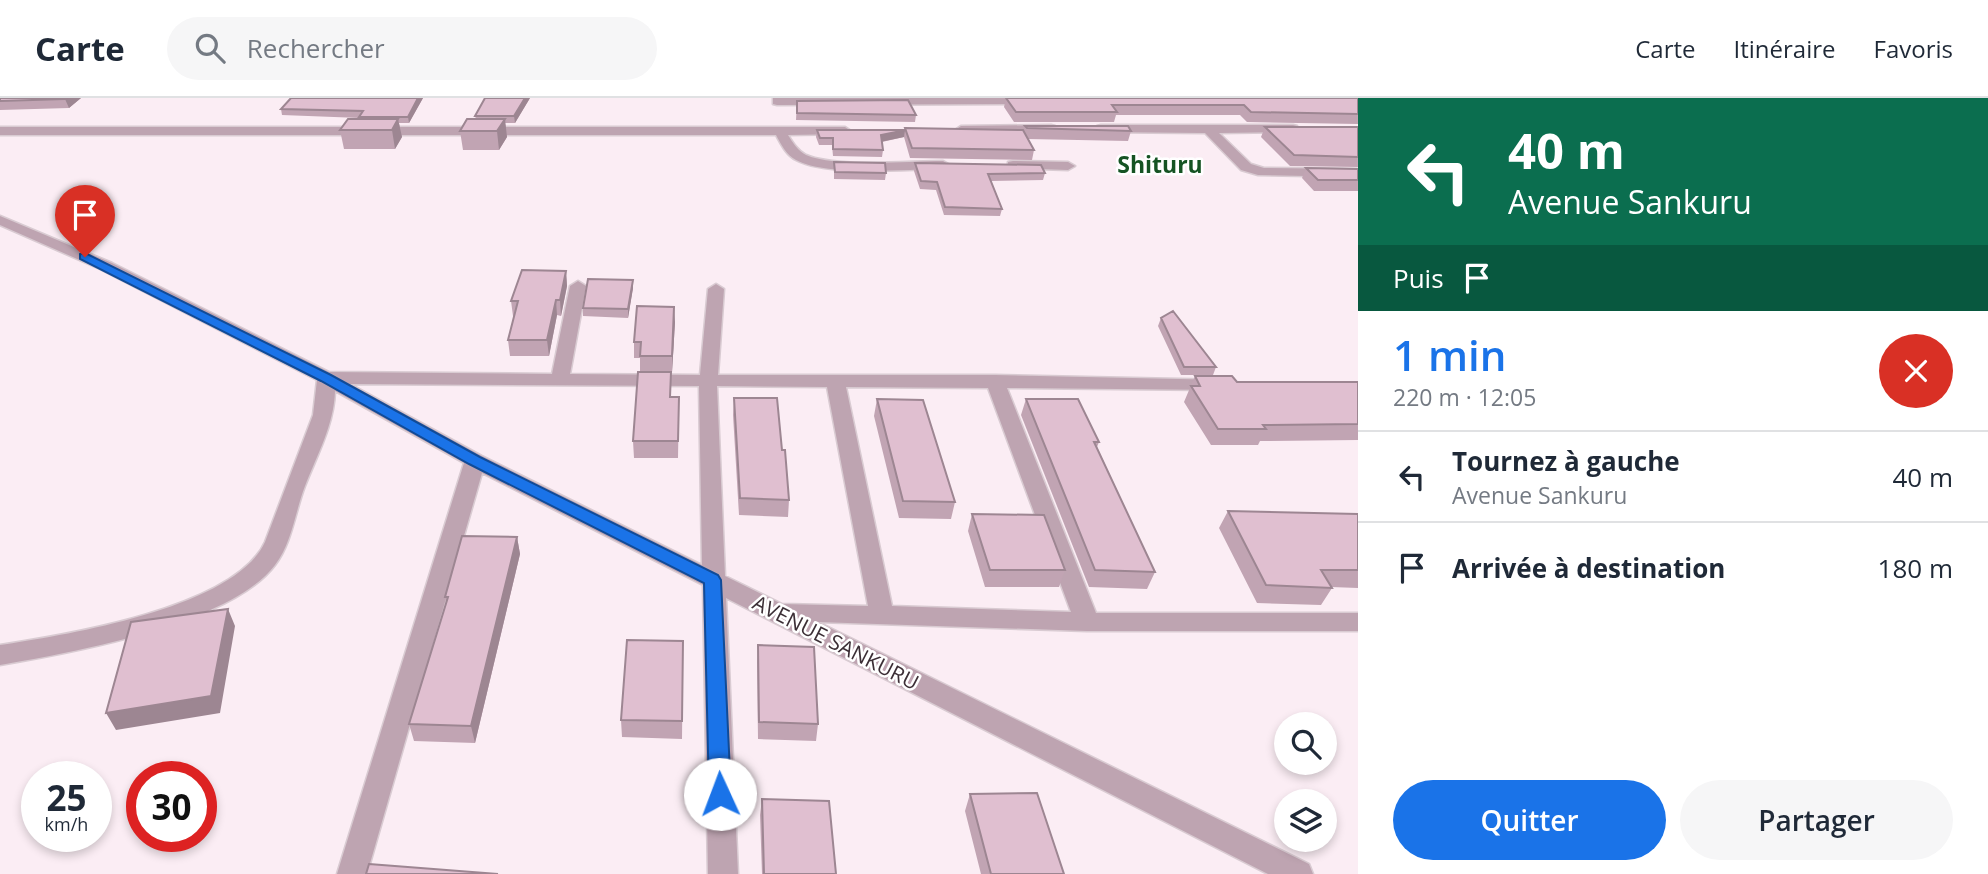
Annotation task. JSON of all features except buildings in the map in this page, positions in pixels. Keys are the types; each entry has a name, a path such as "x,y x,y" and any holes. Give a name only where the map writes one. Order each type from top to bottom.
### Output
{"street":[{"path":"777,101 1044,100"},
{"path":"1207,128 1246,167 1263,172 1358,173"},
{"path":"945,130 1303,129"},
{"path":"0,131 863,131"},
{"path":"780,131 788,146 803,159 834,163 958,165"},
{"path":"999,165 1069,166"},
{"name":"AVENUE SANKURU","path":"0,220 106,266 326,378 475,461 1298,874"},
{"path":"560,378 578,286"},
{"path":"716,289 708,383 723,874"},
{"path":"0,655 47,648 145,622 227,593 250,579 267,560 324,413 326,378 560,378 708,383 995,381 1233,384"},
{"path":"835,381 883,615"},
{"path":"995,381 1087,622"},
{"path":"352,874 475,461"},
{"path":"778,612 1087,622 1358,622"}],"district":[{"name":"Shituru","path":"1160,164"}],"route":[{"path":"85,257 326,378 475,461 712,580 720,794"}]}
